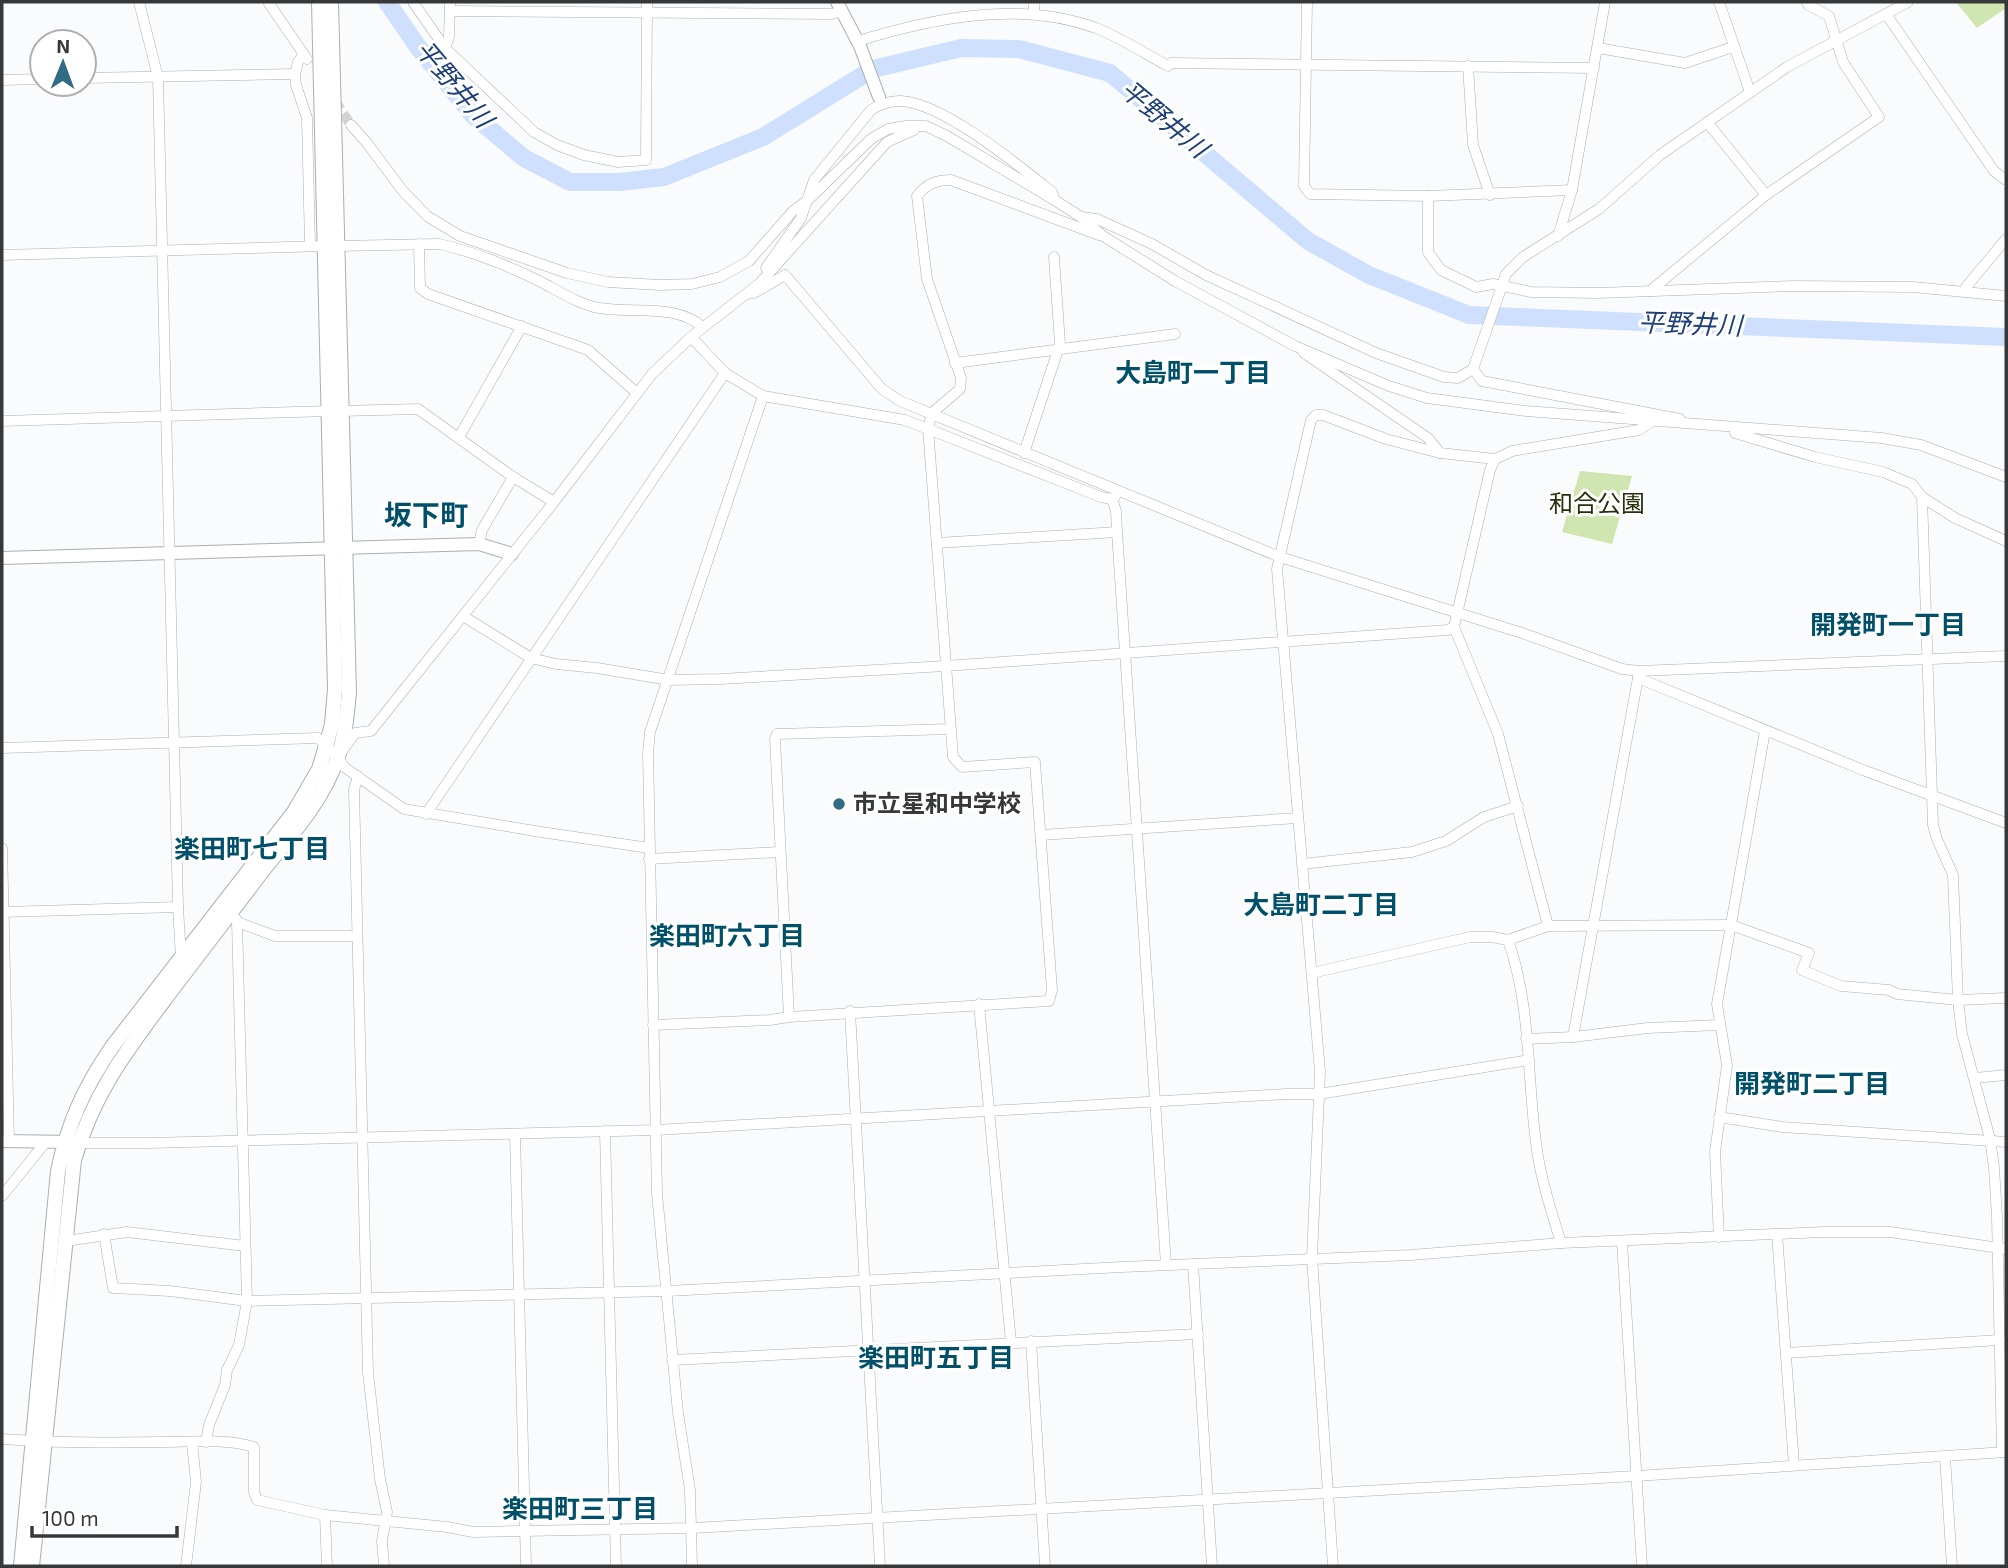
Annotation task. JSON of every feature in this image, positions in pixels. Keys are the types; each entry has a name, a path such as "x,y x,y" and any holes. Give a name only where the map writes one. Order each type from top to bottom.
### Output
{"main road":[{"path":"32,1566 38,1442 58,1171 64,1142 88,1082 112,1047 294,812 319,769 332,724 337,549 335,411 325,21 319,2"},
{"path":"325,21 331,2"},
{"path":"20,1566 66,1241 74,1160 79,1143 103,1086 122,1056 235,916 306,819 330,776 346,726 349,692 337,549"}],"street":[{"path":"139,2 158,76 181,960"},
{"path":"268,2 306,57 298,62 295,74 307,118 310,246"},
{"path":"413,2 445,48 524,124 545,139 584,155 618,162 646,160 647,7"},
{"path":"1034,2 1034,13"},
{"path":"1307,2 1304,186 1311,194 1428,196 1572,190"},
{"path":"1558,236 1572,190 1605,2"},
{"path":"1719,2 1749,92"},
{"path":"1650,291 1766,195 1879,117 1843,62 1829,16 1807,2"},
{"path":"1081,217 1097,219 1141,239 1206,275 1376,353 1444,377 1458,378 1473,369 1506,274 1523,257 1599,209 1660,155 1749,92 1787,67 1908,2"},
{"path":"445,48 449,37 450,6 647,7 832,14 839,6 859,44 880,100"},
{"path":"859,44 937,19 1007,12 1034,13 1097,28 1168,66 1171,63 1594,68"},
{"path":"1886,14 1994,171 2006,180"},
{"path":"1598,48 1685,62 1733,47"},
{"path":"1468,66 1473,145 1490,195"},
{"path":"98,78 295,74"},
{"path":"2,80 28,79"},
{"path":"746,294 802,218 814,180 880,100 919,104 963,127 1052,192 1056,201"},
{"path":"1707,122 1766,195"},
{"path":"351,125 402,190 427,216 460,236 567,273 608,282 660,285 692,284 720,277 749,261 793,211 871,139 888,129 926,127 947,136 1056,201 1103,236 1175,281 1295,346 1376,381 1427,398 1526,411 1882,438 1921,445 2006,477"},
{"path":"338,757 355,733 372,731 652,374 691,337 760,283 887,142 903,133 926,127"},
{"path":"653,1025 770,1020 850,1011 979,1003 1049,1001 1052,990 1035,761 962,767 953,758 928,428 932,413 960,389 961,378 927,279 917,196 923,187 939,180 951,180 1103,236"},
{"path":"1428,196 1428,252 1441,270 1476,287 1493,284 1499,292"},
{"path":"1965,292 1966,287 2006,239"},
{"path":"419,244 420,288 428,294 588,350 637,393"},
{"path":"2,255 439,244 455,247 533,278 583,303 599,308 651,310 683,316 704,327"},
{"path":"1024,453 1060,344 1054,257"},
{"path":"746,294 754,293 785,275 882,389 900,401 1280,557 1525,635 1622,669 1765,731 2006,823"},
{"path":"1499,292 1598,293 1794,286 1913,287 2006,296"},
{"path":"458,437 522,326"},
{"path":"955,363 1175,334"},
{"path":"691,337 725,373 763,396 905,420 1101,498 1112,499 1122,493"},
{"path":"1295,346 1310,359 1428,438 1440,453"},
{"path":"1473,369 1482,381 1675,417 1815,457 1883,472 1912,484 1922,497 1967,525 2006,541"},
{"path":"426,814 725,373"},
{"path":"692,1566 690,1490 678,1412 657,1194 648,753 650,732 763,396"},
{"path":"2,421 418,409 513,477 554,502"},
{"path":"1333,1566 1312,1258 1320,1072 1277,569 1311,420 1316,415 1323,415 1386,439 1440,453 1495,460 1512,451 1639,430 1652,422"},
{"path":"1495,460 1490,470 1454,627 1498,734 1548,926"},
{"path":"479,544 482,530 513,477"},
{"path":"2,1439 38,1442 206,1442 254,1447 254,1492 257,1500 325,1515 473,1532 693,1528 1636,1476 2004,1452 2000,1340 2002,1248 1994,1167 1990,1139 1962,1034 1953,875 1935,832 1922,497"},
{"path":"1112,499 1118,531 1166,1265"},
{"path":"937,543 1118,531"},
{"path":"2,558 479,544 512,554"},
{"path":"463,616 531,658 668,680 945,666 1448,630 1454,627"},
{"path":"1638,675 2006,656"},
{"path":"1573,1037 1638,675"},
{"path":"789,1017 779,852 777,734 951,729"},
{"path":"1719,1237 1715,1152 1727,1065 1717,1004 1765,731"},
{"path":"2,748 318,738 345,767 404,808 426,814 649,853 779,852"},
{"path":"358,776 354,790 365,1298 371,1412 387,1521 383,1541 384,1566"},
{"path":"1302,864 1412,852 1446,841 1472,824 1518,806"},
{"path":"1041,835 1298,818"},
{"path":"2,848 5,1141 79,1143 656,1130 1319,1094 1530,1060"},
{"path":"3,912 178,907"},
{"path":"206,1442 209,1425 225,1385 227,1370 239,1345 247,1301 235,916 275,936 357,936"},
{"path":"1312,974 1470,937 1508,940 1548,926 1731,925 1809,953 1802,970 1841,986 1958,1000 2006,998"},
{"path":"1508,940 1516,963 1530,1060 1536,1144 1549,1205 1561,1243"},
{"path":"979,1003 1011,1342"},
{"path":"850,1011 880,1566"},
{"path":"1527,1039 1573,1037 1648,1028 1719,1025"},
{"path":"1975,1079 2006,1075"},
{"path":"1719,1117 1782,1126 2006,1142"},
{"path":"605,1131 616,1566"},
{"path":"515,1134 526,1566"},
{"path":"2,1196 45,1143"},
{"path":"66,1241 127,1232 245,1246"},
{"path":"104,1234 113,1288 170,1291 247,1301 667,1291 1411,1255 1561,1243 1777,1234 1890,1232 2002,1248"},
{"path":"1777,1234 1794,1465"},
{"path":"1622,1242 1642,1566"},
{"path":"1194,1264 1213,1566"},
{"path":"673,1360 1198,1334"},
{"path":"1786,1353 2000,1340"},
{"path":"1031,1341 1045,1566"},
{"path":"186,1566 196,1482 192,1442"},
{"path":"1945,1457 1952,1566"},
{"path":"325,1515 327,1566"}],"green space":[{"path":"1956,2 2006,2 2006,8 1977,28"},
{"name":"和合公園","path":"1580,471 1632,476 1612,544 1562,532"}],"waterway":[{"name":"平野井川","path":"387,2 418,47 473,115 524,158 570,182 619,182 664,177 763,137 873,69 961,48 1019,49 1110,73 1308,241 1369,275 1469,315 2006,337"}],"tunnel":[{"path":"335,101 351,125"}],"place":[{"name":"市立星和中学校","path":"839,804"}],"district":[{"name":"大島町一丁目","path":"1193,373"},
{"name":"坂下町","path":"426,515"},
{"name":"開発町一丁目","path":"1888,625"},
{"name":"楽田町七丁目","path":"252,849"},
{"name":"大島町二丁目","path":"1321,905"},
{"name":"楽田町六丁目","path":"727,936"},
{"name":"開発町二丁目","path":"1812,1084"},
{"name":"楽田町五丁目","path":"936,1358"},
{"name":"楽田町三丁目","path":"580,1509"}]}
